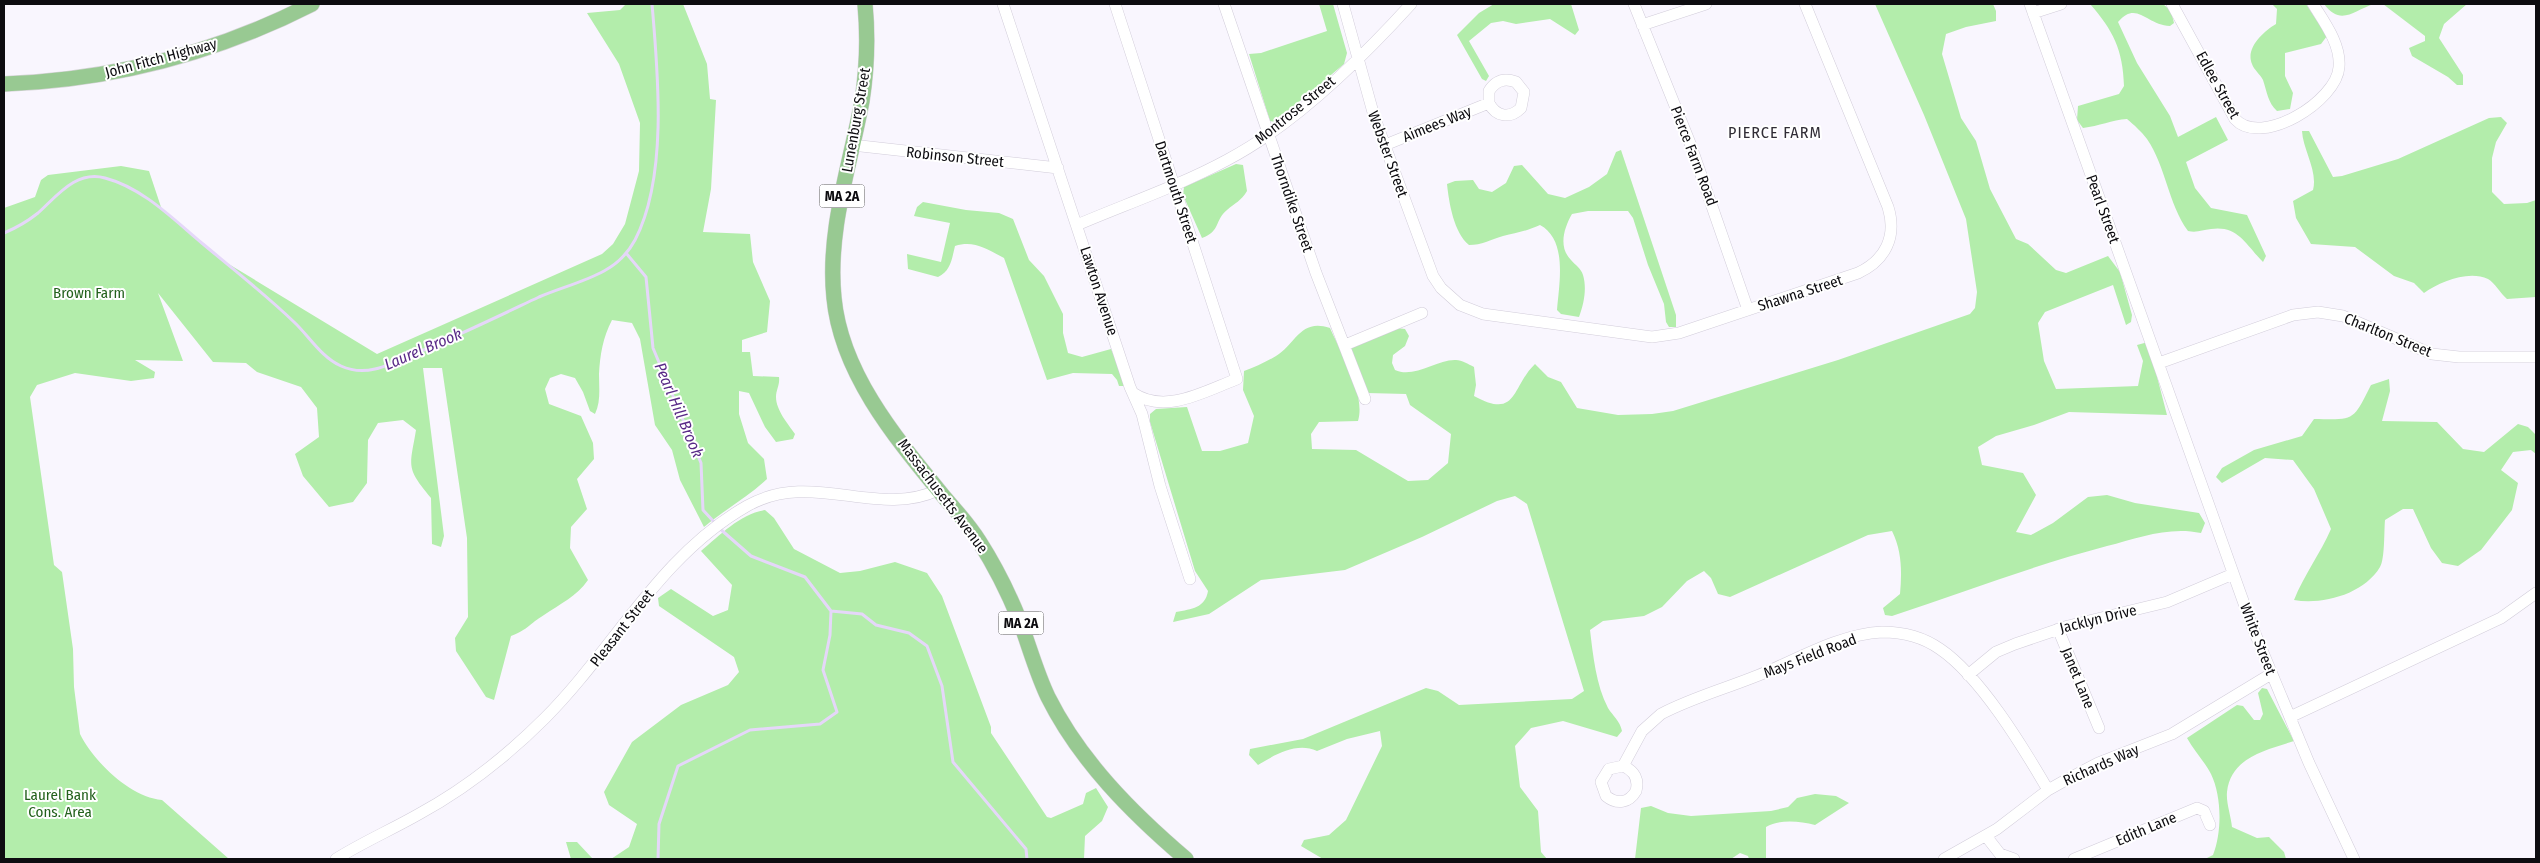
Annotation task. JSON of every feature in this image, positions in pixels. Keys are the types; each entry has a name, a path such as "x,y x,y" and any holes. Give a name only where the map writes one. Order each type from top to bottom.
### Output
{"main road":[{"name":"John Fitch Highway","path":"4,84 60,80 135,68 229,40 312,4"},
{"name":"Lunenburg Street","path":"860,380 840,332 833,288 835,232 865,77 865,4"},
{"name":"Massachusetts Avenue","path":"860,380 884,418 938,490 973,532 999,575 1014,605 1045,689 1065,726 1129,807 1186,859"}],"street":[{"name":"Lawton Avenue","path":"1003,4 1133,393 1142,414 1160,486 1190,579"},
{"name":"Dartmouth Street","path":"1115,4 1237,380 1184,399 1156,404 1133,393"},
{"name":"Thorndike Street","path":"1224,4 1316,273 1366,399"},
{"name":"Webster Street","path":"1343,4 1357,58 1426,260 1441,288 1451,298"},
{"name":"Montrose Street","path":"1077,225 1226,161 1268,135 1357,58 1411,4"},
{"name":"Pierce Farm Road","path":"1634,4 1690,143 1748,310"},
{"path":"1642,25 1706,4"},
{"name":"Shawna Street","path":"1451,298 1471,310 1497,317 1652,337 1673,335 1866,270 1881,258 1891,234 1888,207 1804,4"},
{"path":"2032,8 2061,4"},
{"name":"Edlee Street","path":"2172,4 2235,119 2240,125 2252,129 2274,125 2296,117 2321,99 2336,81 2340,65 2339,55 2334,40 2313,4"},
{"name":"Pearl Street","path":"2032,8 2176,414"},
{"name":"Aimees Way","path":"1385,144 1489,103"},
{"name":"Robinson Street","path":"852,145 1058,168"},
{"name":"Charlton Street","path":"2159,363 2293,316 2318,312 2343,316 2432,354 2459,357 2536,357"},
{"path":"1345,346 1422,313"},
{"name":"White Street","path":"2176,414 2267,676 2290,717 2354,859"},
{"name":"Pleasant Street","path":"336,859 420,814 510,750 576,685 646,594 683,554 749,504 780,492 820,491 900,500 918,498 938,490"},
{"name":"Jacklyn Drive","path":"1968,675 1996,652 2058,629 2167,602 2233,574"},
{"path":"2290,717 2501,618 2536,593"},
{"name":"Janet Lane","path":"2058,629 2099,728"},
{"name":"Mays Field Road","path":"1624,766 1642,731 1661,714 1848,639 1881,632 1911,636 1939,648 1968,675 1992,704 2048,790"},
{"name":"Richards Way","path":"1944,859 1986,836 2048,790 2098,764 2172,734 2267,676"},
{"name":"Edith Lane","path":"2074,859 2197,808 2204,812 2210,825"},
{"path":"1986,836 2000,854 2014,859"}],"green space":[{"path":"626,4 683,4 707,64 710,99 716,100 711,189 703,232 750,234 753,262 770,301 767,332 742,340 742,352 750,352 753,376 779,377 776,394 778,407 795,434 793,439 776,442 765,427 749,393 739,391 739,414 748,443 764,459 767,479 704,527 680,480 672,450 655,425 640,339 632,323 612,320 606,333 601,353 599,399 595,414 590,411 575,378 561,374 550,378 545,389 549,404 581,416 593,443 594,459 577,479 587,509 571,527 570,548 588,580 579,591 568,599 525,629 511,636 494,700 486,697 456,651 455,638 468,617 467,538 442,368 423,368 444,536 441,547 432,544 431,498 413,473 411,460 416,430 403,420 378,423 368,440 367,483 353,502 329,507 303,476 295,454 319,437 317,408 301,387 257,372 246,363 213,362 158,293 183,361 135,360 155,372 154,378 131,381 75,373 37,385 30,397 54,565 62,572 73,649 74,687 80,734 94,756 114,776 138,792 162,800 229,859 4,859 4,208 35,197 41,180 48,175 121,166 149,171 162,210 222,260 377,354 602,254 613,244 625,224 639,171 640,123 619,64 587,13 620,10"},
{"path":"1319,4 1333,4 1347,53 1344,64 1275,122 1270,121 1249,54 1261,53 1327,31"},
{"path":"1494,4 1571,4 1579,30 1575,35 1550,19 1516,24 1503,21 1491,23 1469,41 1489,76 1486,81 1482,79 1457,35 1479,13"},
{"path":"1875,4 1993,4 1996,11 1996,21 1966,27 1946,34 1942,54 1961,118 1976,141 1990,189 2016,239 2028,244 2056,270 2066,273 2108,256 2120,272 2132,315 2131,322 2126,325 2113,285 2045,312 2038,323 2044,361 2056,389 2138,386 2143,361 2137,345 2148,342 2167,415 2069,412 1996,436 1978,447 1982,465 2023,473 2036,495 2016,532 2031,535 2053,523 2088,497 2107,495 2135,503 2199,513 2205,523 2201,533 2189,531 2165,532 2080,553 1892,616 1885,615 1883,608 1900,594 1901,578 1899,554 1892,531 1868,535 1730,597 1718,594 1711,578 1704,571 1687,581 1662,607 1644,616 1603,621 1590,630 1601,690 1608,708 1621,727 1622,731 1617,737 1563,721 1531,728 1515,746 1520,787 1538,811 1541,852 1547,859 1323,859 1301,846 1304,840 1329,835 1346,820 1382,746 1380,731 1347,739 1317,751 1302,748 1294,749 1272,757 1258,765 1249,755 1250,749 1303,739 1426,688 1438,691 1459,705 1572,699 1584,691 1527,504 1515,496 1497,501 1422,537 1345,570 1261,580 1209,614 1173,622 1176,612 1197,607 1204,601 1208,591 1195,571 1150,422 1150,414 1156,409 1187,407 1202,451 1220,451 1248,443 1254,416 1243,390 1244,371 1276,356 1305,329 1312,326 1330,328 1356,386 1360,410 1358,421 1319,422 1311,434 1312,449 1356,450 1408,481 1428,480 1448,463 1451,434 1410,405 1406,394 1367,393 1352,353 1351,347 1397,328 1405,329 1409,336 1405,346 1393,355 1392,363 1395,370 1402,372 1418,371 1441,362 1460,361 1474,367 1476,385 1474,396 1499,404 1512,398 1527,373 1535,364 1548,377 1561,382 1577,408 1618,415 1673,411 1838,360 1970,314 1975,308 1977,292 1966,219 1924,115"},
{"path":"2090,4 2163,4 2171,11 2174,23 2170,26 2154,22 2136,13 2125,16 2118,22 2137,63 2170,116 2178,137 2216,117 2228,140 2186,162 2195,188 2211,208 2247,215 2266,256 2263,262 2241,238 2228,230 2188,231 2176,209 2159,161 2145,136 2127,119 2083,128 2077,120 2078,106 2119,94 2124,86 2122,62 2115,41 2105,23"},
{"path":"2272,4 2306,4 2327,36 2321,44 2285,53 2285,76 2293,93 2290,109 2277,111 2270,101 2263,80 2253,66 2251,58 2253,46 2266,31 2276,24 2277,9"},
{"path":"2324,4 2374,4 2342,16 2330,11"},
{"path":"2383,4 2467,4 2444,24 2439,38 2463,75 2463,85 2457,85 2448,77 2412,56 2409,48 2425,41 2425,36"},
{"path":"2501,117 2507,123 2496,142 2492,158 2492,192 2504,204 2527,203 2536,200 2536,297 2507,299 2488,279 2472,276 2454,278 2424,293 2414,283 2394,276 2355,247 2311,244 2296,218 2293,201 2313,190 2314,183 2314,175 2302,131 2309,131 2333,177 2398,159 2489,118"},
{"path":"1621,150 1676,315 1676,327 1669,327 1666,322 1664,304 1648,265 1633,218 1628,211 1588,211 1572,214 1569,219 1563,243 1567,255 1582,273 1585,285 1584,301 1579,317 1561,314 1557,310 1560,263 1555,241 1549,232 1540,225 1482,243 1469,245 1460,233 1453,217 1447,184 1455,181 1473,180 1479,189 1492,192 1506,183 1514,166 1522,165 1548,194 1565,198 1589,187 1607,174 1616,152"},
{"path":"1236,164 1243,165 1247,191 1240,200 1223,214 1215,229 1202,238 1183,195 1184,187"},
{"path":"923,202 966,210 999,213 1013,219 1029,260 1044,276 1063,314 1063,333 1068,353 1082,357 1111,349 1128,386 1119,386 1112,374 1073,373 1047,380 1004,258 992,251 968,244 955,246 948,268 938,277 908,269 907,254 941,262 950,223 914,216 917,207"},
{"path":"2389,379 2390,391 2382,421 2437,422 2463,449 2484,452 2518,424 2528,427 2536,435 2536,454 2531,450 2513,452 2501,470 2518,483 2512,510 2481,550 2458,566 2442,563 2431,548 2413,509 2403,509 2385,520 2382,563 2373,576 2364,584 2342,596 2330,599 2317,601 2294,600 2331,529 2314,489 2293,460 2265,458 2222,483 2216,477 2222,468 2254,450 2302,436 2314,419 2338,419 2351,416 2360,406 2371,385"},
{"path":"765,510 774,518 794,549 840,573 860,571 895,562 927,573 942,596 991,727 991,733 1047,817 1051,818 1083,804 1086,793 1096,788 1108,807 1102,821 1085,836 1084,859 611,859 629,847 637,824 609,805 604,792 632,742 681,705 728,685 739,672 734,657 659,606 658,598 671,589 713,616 728,610 732,585 701,551 739,521 756,512"},
{"path":"2262,688 2267,689 2294,741 2262,752 2243,763 2230,780 2227,801 2232,827 2257,838 2269,837 2284,852 2286,859 2205,859 2213,855 2216,846 2219,804 2215,783 2211,774 2187,738 2237,705 2243,706 2254,720 2260,720 2263,714 2258,693"},
{"path":"1815,794 1836,796 1849,803 1815,825 1803,822 1790,822 1771,824 1766,827 1766,859 1749,859 1748,856 1740,853 1731,859 1635,859 1641,808 1651,806 1668,813 1691,816 1771,811 1788,807 1797,798"},
{"path":"566,842 577,842 592,858 599,859 571,859"}],"waterway":[{"name":"Laurel Brook","path":"4,233 34,216 60,192 76,181 85,178 105,178 132,189 157,205 272,302 300,328 321,352 334,362 345,368 357,370 370,370 388,365 454,337 539,297 596,275 622,258 629,249 635,240 645,215 652,186 656,156 658,92 652,4"},
{"name":"Pearl Hill Brook","path":"626,253 646,277 653,348 701,463 703,510 715,523"},
{"name":"Pearl Hill Brook","path":"719,528 751,556 805,577 831,611 862,614 876,625 909,633 927,646 942,686 953,762 1026,849 1027,859"},
{"path":"658,859 659,824 678,766 750,730 820,724 837,712 823,670 830,635 831,611"}],"district":[{"name":"PIERCE FARM","path":"1775,132"}],"park label":[{"name":"Brown Farm","path":"89,293"},
{"name":"Laurel Bank Cons. Area","path":"60,804"}]}
